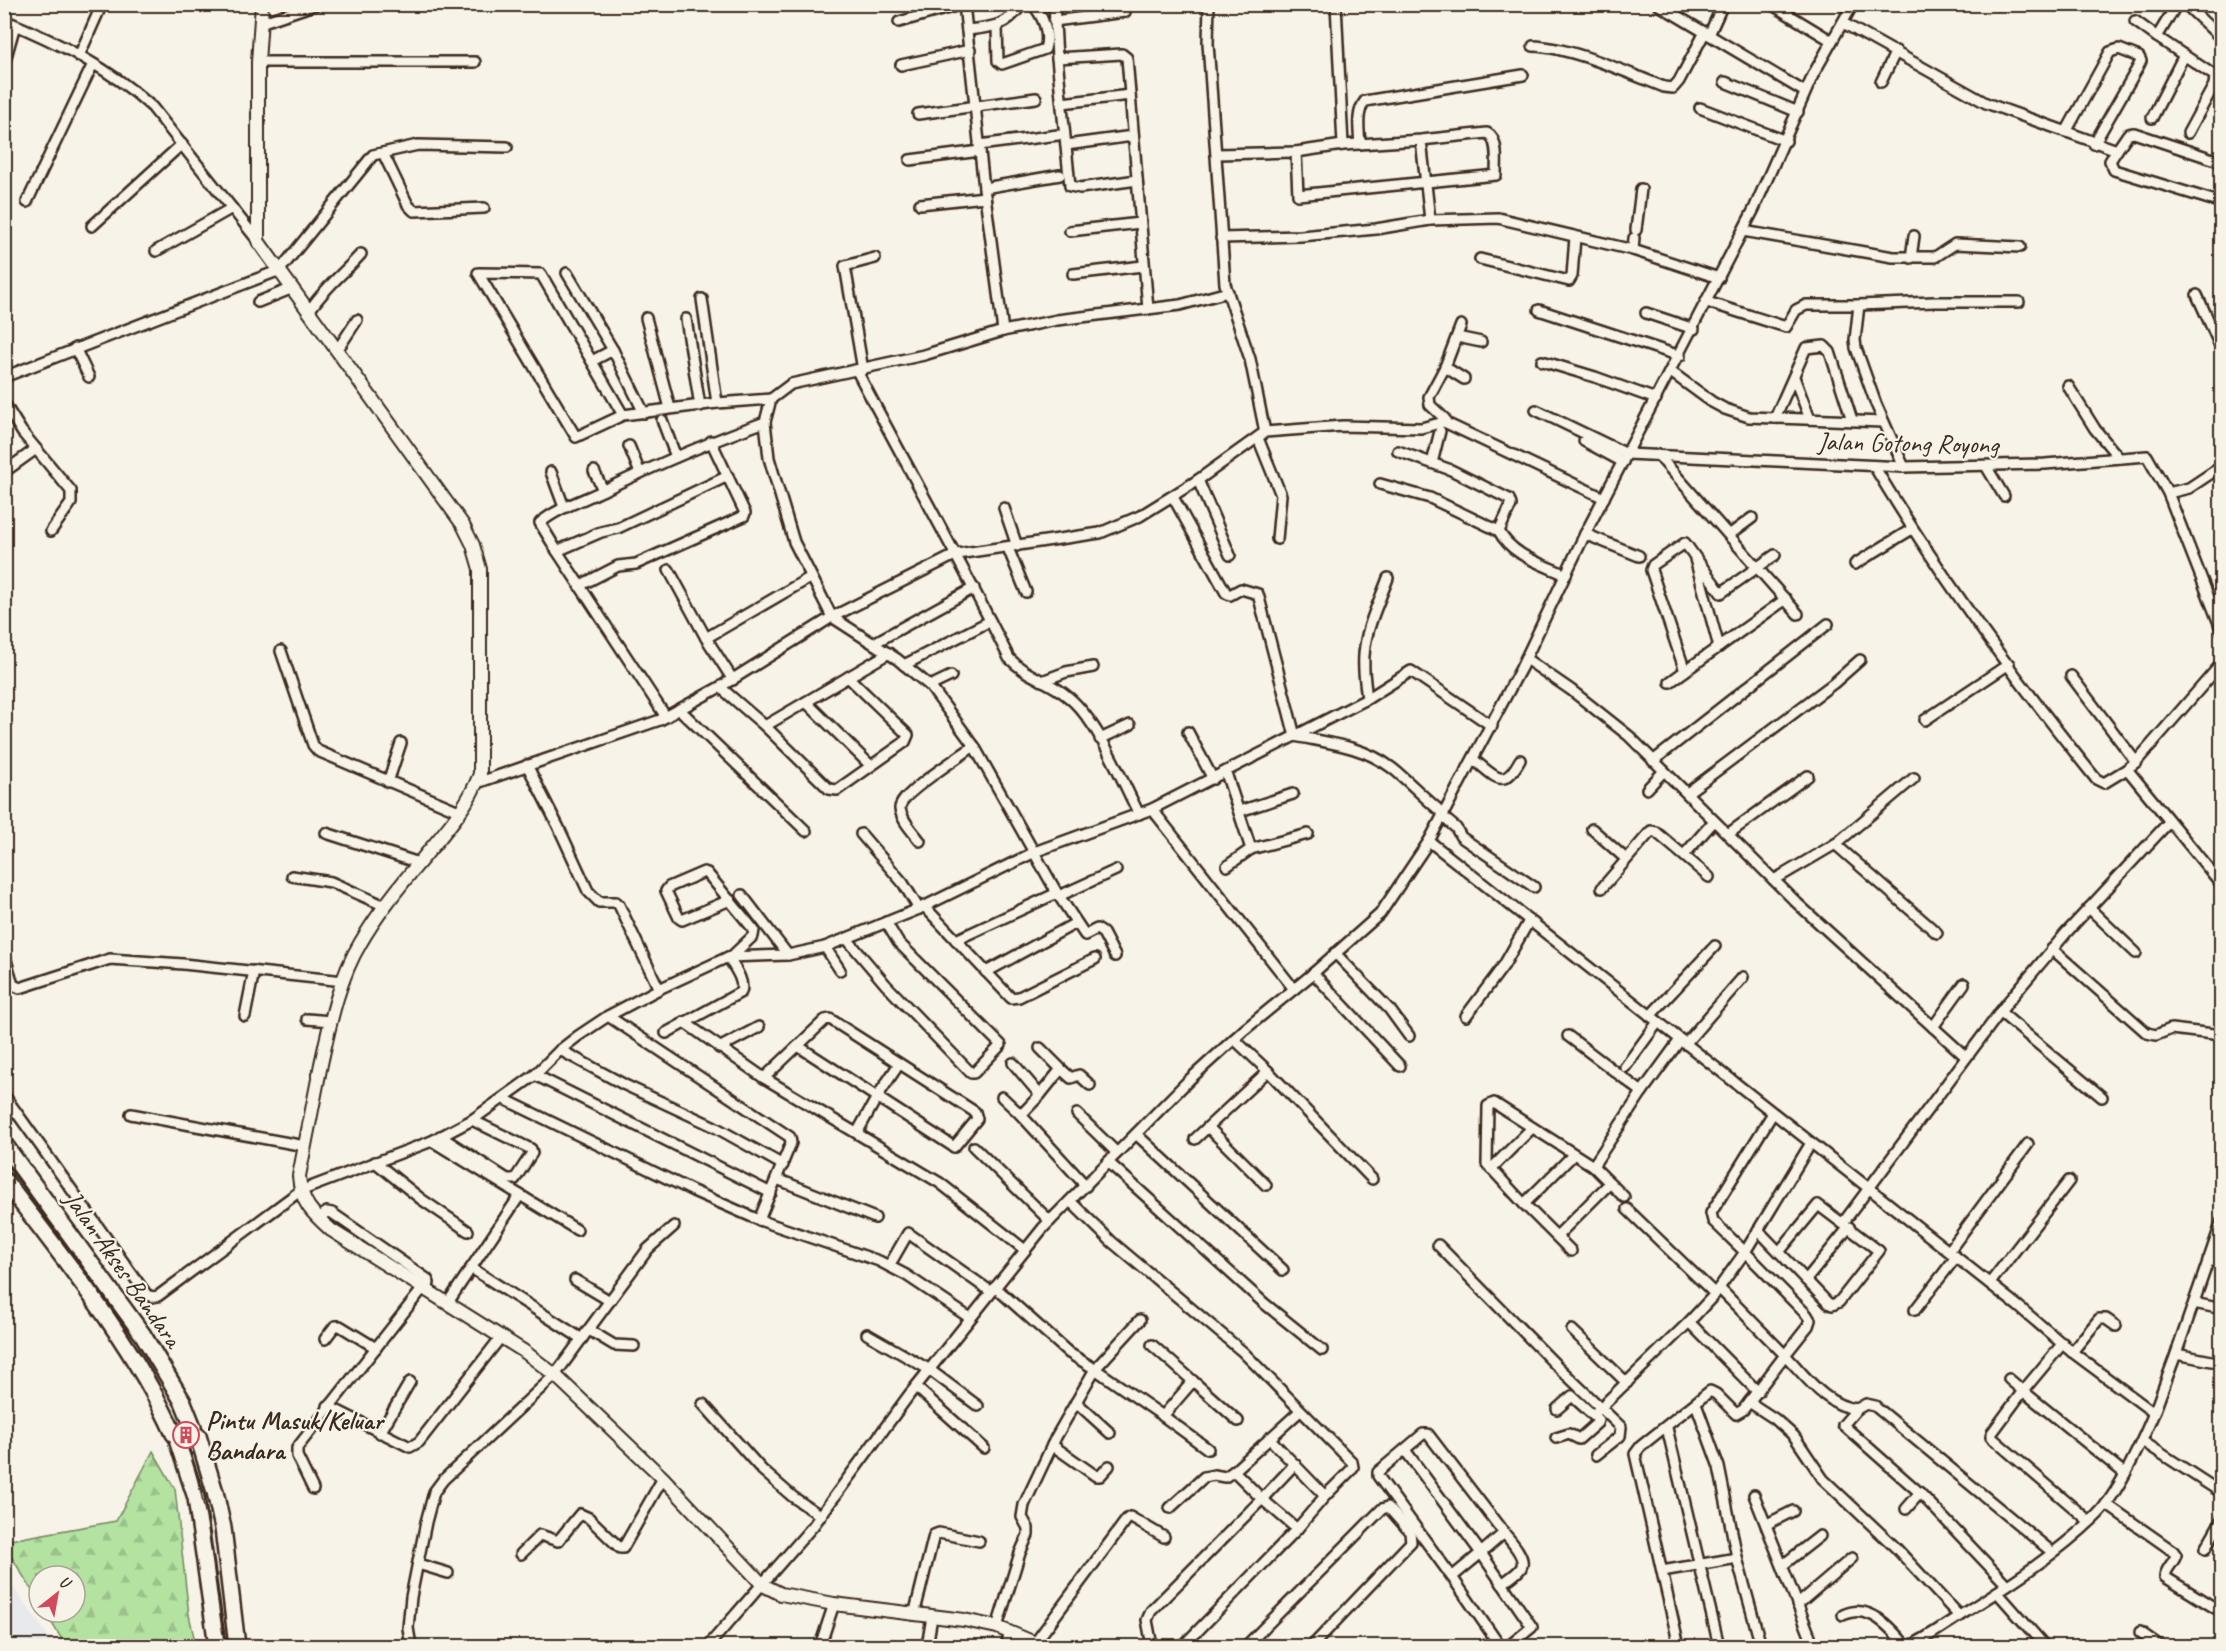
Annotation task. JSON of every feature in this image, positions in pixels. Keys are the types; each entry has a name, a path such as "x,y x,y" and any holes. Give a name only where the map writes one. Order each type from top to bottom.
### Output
{"highway":[{"name":"Jalan Akses Bandara","path":"4,1144 143,1335 183,1402 215,1492 223,1528 237,1647"},
{"name":"Jalan Akses Bandara","path":"4,1179 131,1354 162,1408 176,1439 195,1498 217,1647"}],"street":[{"path":"79,56 102,4"},
{"path":"258,241 258,62 261,4"},
{"path":"260,23 317,4"},
{"path":"899,22 964,4 984,192 1003,331"},
{"path":"1014,16 1022,4"},
{"path":"1054,4 1070,186 1080,188 1137,180"},
{"path":"1209,4 1208,43 1225,284 1250,359 1261,435 1281,495 1277,539"},
{"path":"1336,4 1342,123 1352,144"},
{"path":"1657,4 1805,92"},
{"path":"1533,46 1544,46 1598,62 1664,87 1673,88 1723,4"},
{"path":"1771,4 1832,41"},
{"path":"708,1647 821,1516 992,1289 1050,1221 1189,1080 1380,914 1430,841 1492,726 1585,534 1680,356 1743,231 1786,141 1805,92 1853,4"},
{"path":"1994,4 2001,4"},
{"path":"2157,37 2177,4"},
{"path":"2185,4 2222,39"},
{"path":"967,30 997,27 1014,16 1035,7 1045,24 1047,44 1045,49 1002,64 998,61 997,27"},
{"path":"1054,21 1125,12"},
{"path":"4,20 93,64 133,89 152,107 310,310 463,525 473,545 480,569 480,774 461,812 385,906 359,944 344,981 331,1021 299,1176 300,1191 310,1211 331,1230 501,1337 555,1375 663,1478 763,1585 781,1594 834,1604 964,1620 997,1627 1038,1645 1127,1519 1131,1517 1136,1519 1164,1537"},
{"path":"2134,21 2213,73 2215,80 2188,133"},
{"path":"1843,23 1986,102 2094,144 2117,150"},
{"path":"4,64 15,25"},
{"path":"2066,132 2110,52 2119,49 2135,55 2139,57 2140,64 2094,144"},
{"path":"901,65 970,50"},
{"path":"1881,82 1896,51"},
{"path":"1057,58 1122,54 1127,58 1148,309"},
{"path":"2152,118 2184,55"},
{"path":"258,62 475,62"},
{"path":"27,202 93,64"},
{"path":"1352,144 1361,106 1368,100 1523,75"},
{"path":"1725,82 1798,112"},
{"path":"1062,103 1130,95"},
{"path":"918,114 1036,98"},
{"path":"1700,108 1786,141"},
{"path":"1342,123 1356,122"},
{"path":"1217,154 1296,152 1352,144 1487,133 1492,136 1494,142 1497,174 1298,195 1296,152"},
{"path":"2222,162 2134,133 2128,134 2110,161 2114,170 2222,203"},
{"path":"910,160 1058,135"},
{"path":"1066,145 1133,136"},
{"path":"1421,140 1430,220"},
{"path":"92,226 182,144"},
{"path":"4,377 280,270 370,158 418,145 507,147"},
{"path":"382,153 410,209 414,211 484,208"},
{"path":"920,204 1060,175"},
{"path":"1633,250 1641,189"},
{"path":"156,250 232,208"},
{"path":"1221,238 1300,236 1430,220 1498,218 1633,250 1719,278"},
{"path":"1070,231 1140,223"},
{"path":"1743,231 1854,251 1911,258 1939,256 1955,244 2020,247"},
{"path":"1911,258 1914,236"},
{"path":"1480,260 1569,280 1572,276 1575,237"},
{"path":"310,310 326,288 337,280 361,254"},
{"path":"875,258 845,266 860,370 897,448 957,554 1009,658 1021,670 1067,695 1087,716 1139,814"},
{"path":"1074,274 1143,266"},
{"path":"623,415 540,274 478,273 576,437 623,415 670,408 771,399 791,384 924,355 1003,331 1057,320 1180,305 1228,292"},
{"path":"567,273 613,350 644,413"},
{"path":"258,302 293,288"},
{"path":"2197,295 2222,350"},
{"path":"702,299 717,404"},
{"path":"1707,302 1786,327 1796,310 1806,305 2019,302"},
{"path":"1859,306 1856,348 1883,422 1904,467"},
{"path":"1539,310 1680,356"},
{"path":"1646,313 1694,329"},
{"path":"646,318 670,408"},
{"path":"686,319 700,406"},
{"path":"338,349 357,320"},
{"path":"1432,463 1445,419 1430,405 1429,399 1445,367 1461,325"},
{"path":"1457,337 1481,342"},
{"path":"1775,418 1807,347 1827,347 1851,420"},
{"path":"75,348 89,377"},
{"path":"592,361 613,350"},
{"path":"1542,361 1595,376 1656,399"},
{"path":"1445,367 1464,379"},
{"path":"1671,372 1725,409 1749,417 1883,422"},
{"path":"1794,377 1810,419"},
{"path":"2068,386 2095,429 2119,458"},
{"path":"771,399 765,422 770,458 794,542 832,617 889,653 930,686 974,746 1076,923 1085,934 1097,929 1101,931 1115,956"},
{"path":"4,403 22,432 71,490 72,502 51,531"},
{"path":"1536,410 1625,458"},
{"path":"662,420 676,457"},
{"path":"666,717 556,551 540,523 564,507 711,441 765,422"},
{"path":"477,783 666,717 733,680 832,617 957,554 1100,533 1140,516 1173,497 1261,435 1343,426 1442,427 1604,498"},
{"path":"579,586 618,566 636,564 744,516 745,513 711,441"},
{"path":"1584,441 1625,458"},
{"path":"628,446 640,473"},
{"path":"4,472 36,449"},
{"path":"1398,451 1432,463 1509,499 1511,505 1499,531"},
{"path":"1658,455 1798,614"},
{"name":"Jalan Gotong Royong","path":"1625,458 1658,455 1904,467 2045,464 2148,456 2168,493"},
{"path":"1874,466 1912,529 2059,733 2096,779 2104,783 2136,762 2222,663"},
{"path":"1986,466 2004,496"},
{"path":"2222,466 2190,488 2168,493 2222,632"},
{"path":"594,471 603,490"},
{"path":"551,472 564,507"},
{"path":"556,551 601,532 618,528 728,476"},
{"path":"1198,480 1230,555"},
{"path":"1380,484 1430,498 1499,531 1503,540 1517,552 1566,575"},
{"path":"1173,497 1226,593 1230,595 1240,589 1258,594 1295,736"},
{"path":"1004,508 1012,547 1026,591"},
{"path":"1729,535 1752,518"},
{"path":"1856,564 1912,529"},
{"path":"1585,534 1639,556"},
{"path":"1685,671 1652,570 1655,564 1683,543 1688,545 1721,593"},
{"path":"1693,552 1719,647"},
{"path":"1707,603 1775,555"},
{"path":"669,570 706,638 733,680"},
{"path":"706,638 812,577"},
{"path":"1367,699 1365,646 1388,578"},
{"path":"874,643 974,588"},
{"path":"1670,682 1786,599"},
{"path":"904,665 990,621"},
{"path":"1653,760 1828,624"},
{"path":"281,651 313,745 318,751 461,812"},
{"path":"765,726 889,653"},
{"path":"1526,659 1571,690 1629,736 1774,880 1966,1057"},
{"path":"1687,794 1834,683 1860,660"},
{"path":"1925,720 2009,664"},
{"path":"1042,681 1066,672 1093,667"},
{"path":"730,956 788,955 825,947 847,939 921,907 1034,853 1152,809 1367,699 1411,671 1492,726"},
{"path":"930,686 951,676"},
{"path":"2071,676 2136,762"},
{"path":"720,687 765,726 831,790 837,790 906,742 908,735 848,677"},
{"path":"806,702 870,765"},
{"path":"679,709 806,831"},
{"path":"1100,739 1130,725"},
{"path":"1188,732 1213,779"},
{"path":"1295,736 1334,743 1371,755 1392,768 1456,828 1461,837 1534,887"},
{"path":"388,782 401,743"},
{"path":"920,841 904,819 900,810 902,802 925,781 974,746"},
{"path":"1473,760 1495,776 1504,778 1512,775 1520,760"},
{"path":"527,765 588,891 599,902 616,902 619,905 659,989"},
{"path":"2127,769 2222,885"},
{"path":"1647,789 1664,771"},
{"path":"1226,773 1251,849"},
{"path":"1728,834 1808,777"},
{"path":"1774,880 1835,844 1914,778"},
{"path":"1240,811 1293,794"},
{"path":"1152,809 1294,989"},
{"path":"1684,855 1714,821"},
{"path":"1806,1280 1869,1189 2000,1012 2052,949 2169,822"},
{"path":"1592,829 1626,859"},
{"path":"1602,888 1651,831 1656,832 1709,878"},
{"path":"326,833 419,863"},
{"path":"861,834 921,907 956,940 1008,996 1016,998 1095,959"},
{"path":"1227,866 1251,849 1308,834"},
{"path":"1430,841 1990,1283 2072,1352 2154,1413"},
{"path":"1835,844 1937,933"},
{"path":"956,940 1116,870"},
{"path":"4,1095 147,1295 153,1297 300,1191 436,1138 472,1120 504,1099 535,1075 560,1050 608,1016 730,956 755,933 753,927 730,900 705,872 669,887 666,891 682,920 730,900"},
{"path":"292,876 331,882 385,906"},
{"path":"742,895 788,955"},
{"path":"2089,908 2136,953"},
{"path":"1466,1016 1504,965 1529,921"},
{"path":"847,939 886,985 971,1073 974,1073 1001,1046 898,942 886,922"},
{"path":"986,972 1076,923"},
{"path":"1625,1067 1654,1019 1715,946"},
{"path":"825,947 840,970"},
{"path":"2052,949 2147,1033 2156,1035 2171,1029 2222,1035"},
{"path":"4,953 13,985 20,988 110,959 344,981"},
{"path":"1335,953 1390,1010 1409,1036"},
{"path":"666,1033 741,992 743,986 730,956"},
{"path":"245,1016 254,972"},
{"path":"1313,973 1400,1066"},
{"path":"1593,1166 1642,1092 1682,1042 1743,977"},
{"path":"1933,1028 1964,984"},
{"path":"2000,1012 2102,1097"},
{"path":"608,1016 786,1134 791,1143 759,1220"},
{"path":"307,1019 331,1021"},
{"path":"764,1078 825,1020 830,1019 975,1112 977,1119 954,1147 798,1046"},
{"path":"684,1022 764,1078 940,1183 1025,1250"},
{"path":"719,1048 759,1027"},
{"path":"1568,1036 1642,1092"},
{"path":"1234,1039 1372,1179"},
{"path":"1040,1048 1071,1078 1079,1075 1090,1085"},
{"path":"560,1050 625,1085 713,1126 783,1165"},
{"path":"1014,1063 1040,1095"},
{"path":"857,1133 899,1064"},
{"path":"1021,1115 1060,1069"},
{"path":"1196,1139 1268,1071"},
{"path":"535,1075 771,1193"},
{"path":"1002,1097 1086,1186"},
{"path":"504,1099 693,1191 759,1220 889,1266 970,1318"},
{"path":"1571,1251 1524,1204 1486,1161 1489,1104 1494,1103 1593,1166 1624,1197"},
{"path":"1679,1647 1635,1454 1641,1446 1712,1391 1736,1414 1743,1410 1808,1326 1810,1318 1713,1221 1711,1213 1773,1113"},
{"path":"131,1114 304,1146"},
{"path":"1077,1114 1117,1154"},
{"path":"436,1138 507,1179 515,1179 532,1154 531,1149 472,1120"},
{"path":"1209,1128 1266,1185"},
{"path":"1491,1169 1532,1128"},
{"path":"1136,1134 1283,1270"},
{"path":"436,1138 520,1196 577,1230"},
{"path":"1593,1415 1689,1322 1717,1291 1745,1252 1811,1143"},
{"path":"1915,1310 2028,1144"},
{"path":"974,1146 1050,1221"},
{"path":"1524,1204 1574,1154"},
{"path":"375,1162 421,1199 468,1231"},
{"path":"1108,1162 1265,1304 1322,1350"},
{"path":"777,1179 875,1218"},
{"path":"1990,1283 2068,1181"},
{"path":"1557,1236 1610,1182"},
{"path":"447,1304 520,1196"},
{"path":"1071,1201 1112,1242 1243,1352 1349,1458 1353,1465 1297,1529 1183,1647"},
{"path":"1758,1230 1779,1252 1828,1303 1836,1304 1878,1252 1876,1247 1820,1206 1815,1206 1779,1252"},
{"path":"1627,1209 1785,1355 1809,1383 1839,1404 1857,1408"},
{"path":"1843,1615 1852,1610 1868,1613 1912,1646 2007,1585 2052,1552 2106,1504 2142,1442 2154,1413 2222,1221"},
{"path":"411,1647 408,1628 418,1564 430,1501 438,1486 555,1375 648,1249 674,1226"},
{"path":"889,1266 908,1233 992,1289 1069,1353 1208,1449"},
{"path":"1438,1245 1622,1430 1620,1436 1596,1455"},
{"path":"2208,1260 2222,1263"},
{"path":"471,1268 582,1339"},
{"path":"575,1280 610,1301"},
{"path":"313,1489 296,1450 328,1406 425,1290"},
{"path":"2194,1303 2222,1309"},
{"path":"2072,1352 2099,1319 2116,1326"},
{"path":"997,1627 1020,1553 1028,1535 1028,1528 1022,1517 1024,1505 1052,1445 1095,1369 1140,1320"},
{"path":"1689,1322 1758,1392"},
{"path":"325,1339 335,1326 340,1326 376,1348"},
{"path":"589,1330 614,1345 634,1346"},
{"path":"1572,1330 1627,1383"},
{"path":"867,1334 930,1370 978,1406"},
{"path":"328,1406 410,1447 419,1442 501,1337"},
{"path":"2062,1343 2023,1391 1991,1437 2089,1521"},
{"path":"1152,1346 1238,1421"},
{"path":"2176,1354 2222,1363"},
{"path":"2009,1379 2124,1473"},
{"path":"1163,1416 1193,1381"},
{"path":"380,1433 410,1382"},
{"path":"916,1387 984,1448"},
{"path":"1556,1438 1569,1434 1579,1438 1596,1425 1598,1420 1572,1396 1557,1409"},
{"path":"1076,1402 1110,1433"},
{"path":"1749,1402 1775,1419 1794,1436 1823,1479 1895,1547 1959,1616"},
{"path":"703,1404 762,1470 821,1516"},
{"path":"1696,1404 1719,1467 1737,1558 1761,1647"},
{"path":"2007,1585 1920,1493 1843,1425 1857,1408 1866,1404 1875,1406 2052,1552"},
{"path":"1170,1508 1204,1477 1214,1475 1225,1477 1234,1471 1300,1411"},
{"path":"1667,1428 1719,1647"},
{"path":"1500,1647 1378,1476 1378,1471 1423,1434 1429,1434 1514,1545 1522,1563 1521,1568 1502,1584"},
{"path":"1269,1438 1325,1497"},
{"path":"2142,1442 2222,1493"},
{"path":"1052,1445 1096,1476 1101,1475 1108,1466"},
{"path":"1405,1450 1481,1553 1532,1628 1509,1647"},
{"path":"1152,1647 1147,1620 1151,1611 1294,1464"},
{"path":"1234,1471 1297,1529"},
{"path":"521,1554 540,1535 554,1542 558,1541 580,1514 585,1515 620,1548 623,1548 663,1478"},
{"path":"1906,1509 1920,1493"},
{"path":"1754,1495 1814,1647"},
{"path":"2106,1504 2173,1551 2176,1555 2165,1577 2215,1608"},
{"path":"1246,1647 1382,1509 1388,1507 1410,1532 1411,1542 1312,1647"},
{"path":"1767,1524 1793,1511"},
{"path":"2205,1549 2222,1519"},
{"path":"914,1614 934,1535 939,1533 979,1541"},
{"path":"1452,1577 1504,1533"},
{"path":"1782,1565 1820,1536"},
{"path":"1662,1571 1737,1558"},
{"path":"1797,1605 1852,1558"},
{"path":"418,1564 448,1573"},
{"path":"1997,1592 2043,1644"},
{"path":"820,1647 834,1604"},
{"path":"927,1647 932,1617"},
{"path":"1006,1647 1010,1632"},
{"path":"2140,1632 2160,1647"}],"shaded area":[{"path":"4,1575 27,1606 27,1624 40,1624 55,1646 5,1646"}],"green space":[{"path":"153,1451 175,1489 189,1615 196,1646 66,1646 52,1624 87,1624 87,1564 27,1564 27,1582 5,1546 5,1541 116,1521"}],"tram line":[{"path":"4,1162 118,1318 148,1365 174,1414 194,1467 205,1511 225,1646"}],"place":[{"name":"Pintu Masuk/Keluar Bandara","path":"186,1435"}]}
